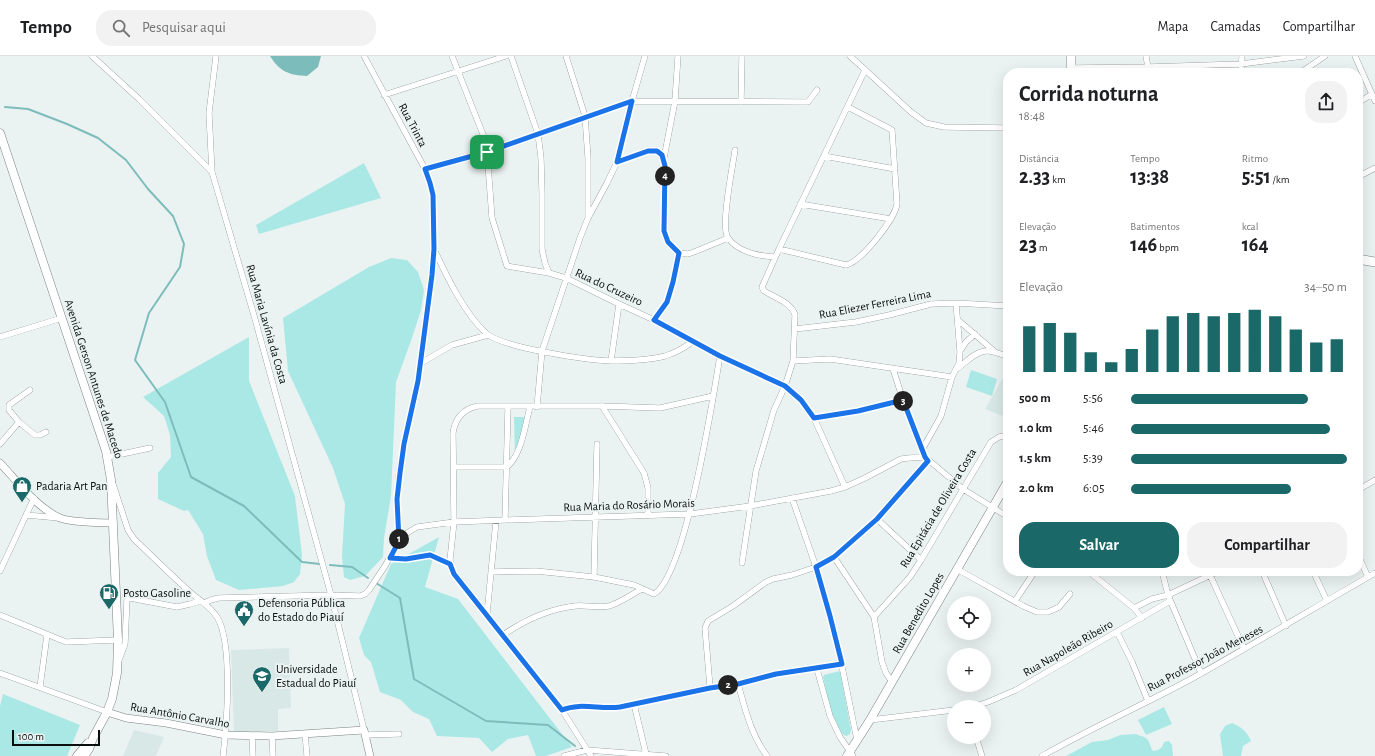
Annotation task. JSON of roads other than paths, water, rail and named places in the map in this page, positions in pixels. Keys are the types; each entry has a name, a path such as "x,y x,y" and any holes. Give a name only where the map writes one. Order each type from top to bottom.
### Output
{"main road":[{"path":"1071,56 1071,68"},
{"name":"Avenida Gerson Antunes de Macedo","path":"0,132 108,457 111,480 118,640 116,685 107,712 93,738 89,750 82,755"},
{"path":"1363,260 1375,262"},
{"name":"Rua Benedito Lopes","path":"850,754 1003,490"}],"street":[{"path":"92,56 139,99 212,172"},
{"name":"Rua Maria Lavínia da Costa","path":"216,56 209,113 212,172 255,319 331,595 365,732"},
{"name":"Rua Trinta","path":"364,56 425,169 433,195 434,249 432,275 421,363 415,398 404,444 398,487 399,541"},
{"name":"Rua do Cruzeiro","path":"452,56 482,131 487,152 492,218 506,266 566,278 654,320 720,356 785,386 801,400 814,418 845,487"},
{"path":"384,95 506,56"},
{"path":"511,56 538,134 542,186 542,250 549,274"},
{"path":"566,56 585,116 588,158 588,218"},
{"path":"454,467 507,467 514,459 518,451 534,407 542,351 588,218 617,162 645,56"},
{"path":"678,56 675,101 664,158 664,231 668,242 682,254 694,252 728,238"},
{"path":"741,102 742,56"},
{"path":"850,56 911,112 926,123 944,127 1003,128"},
{"path":"1146,56 1148,68"},
{"path":"1241,68 1242,56"},
{"path":"1179,68 1241,64 1304,56"},
{"path":"1307,68 1325,56"},
{"path":"1354,56 1360,68"},
{"path":"742,563 756,471 774,410 785,386 793,361 795,315 793,309 764,291 763,285 800,204 865,70"},
{"path":"1363,75 1375,101"},
{"path":"425,169 487,152 585,116 632,101 808,102 817,90"},
{"path":"1363,100 1372,94"},
{"path":"779,249 846,265 850,264 856,261 870,246 891,219 896,209 897,204 892,130 848,107"},
{"path":"735,150 725,225 728,238 749,253 775,258"},
{"path":"617,162 648,151 657,151 664,158"},
{"path":"824,156 895,169"},
{"path":"1363,174 1375,168"},
{"path":"800,204 891,219"},
{"path":"434,249 457,294 488,335 499,340 516,346 542,351 611,361 665,356 676,352 692,342"},
{"path":"654,320 667,302 679,253"},
{"path":"956,303 960,352 957,369"},
{"name":"Rua Eliezer Ferreira Lima","path":"795,329 856,322 925,305 956,303 1003,306"},
{"path":"611,361 618,304"},
{"path":"0,337 62,318"},
{"path":"958,320 994,351 1003,355"},
{"path":"960,352 966,342 975,334"},
{"path":"421,363 452,345 488,335"},
{"path":"922,450 940,416 952,377 957,369 974,355 994,351"},
{"path":"491,572 536,571 594,577 634,585 654,594 659,590 666,581 681,543 690,514 720,356"},
{"path":"793,361 830,359 952,377"},
{"path":"893,369 903,400 926,459 963,489 1003,513"},
{"path":"30,390 10,403 8,406 9,410 19,422 35,436 46,432"},
{"path":"591,756 562,710 454,574 450,564 454,522 454,425 460,415 469,409 478,406 665,407 713,396"},
{"path":"814,418 858,411 903,400"},
{"path":"602,406 644,473 648,488 648,516"},
{"path":"505,520 508,407"},
{"path":"0,444 19,422"},
{"name":"Rua Epitácia de Oliveira Costa","path":"874,617 910,577 991,442 1003,436"},
{"path":"594,577 596,444"},
{"path":"108,457 150,448"},
{"name":"Rua Maria do Rosário Morais","path":"331,595 360,596 365,594 390,558 399,541 417,527 454,522 690,514 750,506 845,487 901,459 926,459"},
{"path":"710,688 705,628 708,621 733,606 766,582 816,567 834,557 877,519 926,459"},
{"path":"0,463 34,498 50,512 61,519"},
{"path":"111,480 126,526 134,539 210,608 220,621 225,638 226,664 226,735 223,756"},
{"path":"1363,487 1375,480"},
{"path":"0,571 34,498"},
{"path":"792,498 816,567 830,616 842,664 857,740"},
{"path":"26,515 89,522 113,523"},
{"path":"877,519 921,560"},
{"path":"487,614 496,520"},
{"path":"0,555 7,557"},
{"path":"390,558 406,559 430,555 450,564"},
{"path":"834,557 874,617 882,662 886,673 892,682"},
{"path":"1363,566 1368,577"},
{"path":"957,569 1032,611 1048,612 1059,607 1070,594"},
{"name":"Rua Professor João Meneses","path":"1042,756 1201,673 1286,626 1375,573"},
{"path":"1015,601 1032,576"},
{"path":"1094,576 1134,608 1142,618"},
{"path":"1163,576 1170,602 1201,673"},
{"path":"1134,608 1152,599 1168,595 1208,576"},
{"path":"1210,576 1244,649"},
{"path":"1264,576 1286,626"},
{"path":"1315,576 1327,601"},
{"path":"503,634 520,624 549,612 576,606 608,606 642,588"},
{"path":"118,661 125,644 127,598 177,607 218,598 331,595"},
{"name":"Rua Napoleão Ribeiro","path":"991,701 1016,690 1170,602"},
{"path":"0,615 66,642 118,640"},
{"path":"1118,632 1148,701"},
{"path":"40,688 47,635"},
{"path":"562,710 570,707 581,706 610,708 710,688 738,684 776,674 842,664"},
{"path":"817,669 830,716 850,754"},
{"name":"Rua Antônio Carvalho","path":"0,673 126,718 178,725 226,735 272,736 365,732 399,734"},
{"path":"738,684 753,731 762,750 767,756"},
{"path":"634,704 646,754"},
{"path":"870,720 947,711"},
{"path":"365,732 370,756"},
{"path":"305,734 307,756"},
{"path":"252,736 253,756"},
{"path":"272,736 273,756"},
{"path":"978,744 982,756"},
{"path":"564,756 587,750 666,756"}],"waterway":[{"path":"5,107 28,109 98,138 126,160 148,189 173,216 184,244 180,267 149,313 135,360 165,402 191,477 244,506 302,562 320,564"},
{"path":"330,565 352,567 368,578"},
{"path":"376,583 400,598 414,679 486,721 548,725 575,746"}],"place":[{"name":"Padaria Art Pan","path":"22,503"},
{"name":"Posto Gasoline","path":"109,610"},
{"name":"Defensoria Pública do Estado do Piauí","path":"244,627"},
{"name":"Universidade Estadual do Piauí","path":"262,693"}]}
